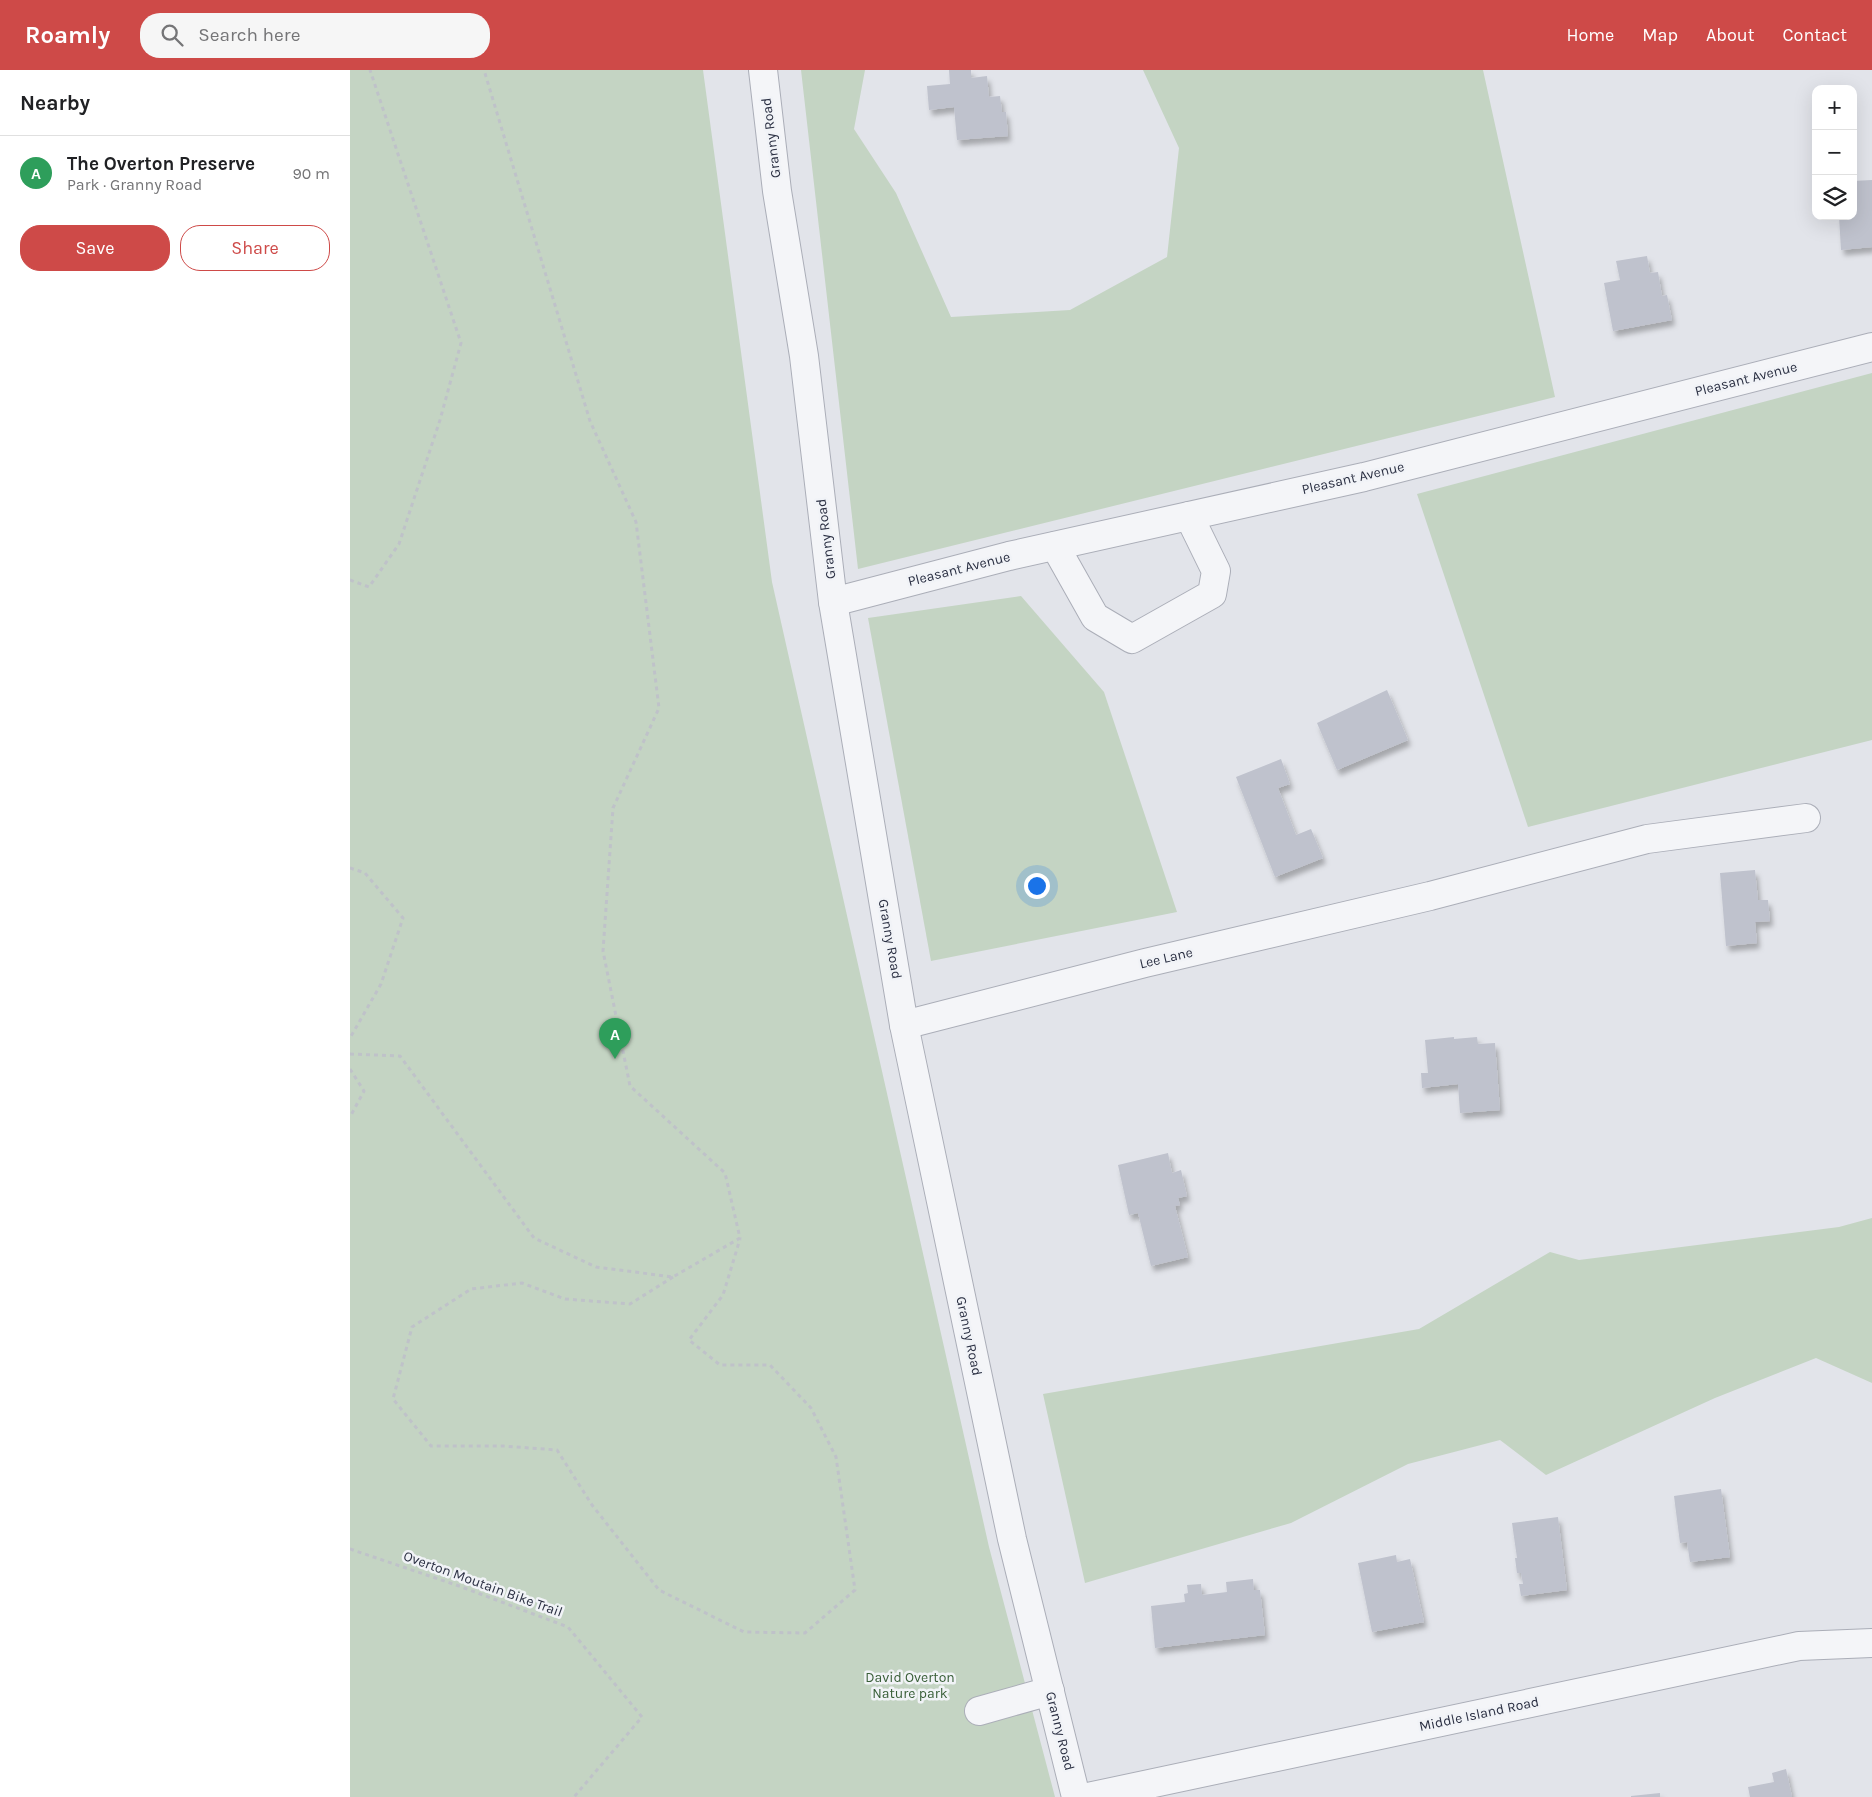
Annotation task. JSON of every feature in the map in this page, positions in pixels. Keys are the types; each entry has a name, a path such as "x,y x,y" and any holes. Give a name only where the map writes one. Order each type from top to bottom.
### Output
{"street":[{"name":"Granny Road","path":"763,70 777,191 804,356 833,602 904,1024 1012,1539 1076,1797"},
{"name":"Pleasant Avenue","path":"833,602 1056,546 1364,476 1872,347"},
{"path":"1056,546 1095,617 1132,639 1212,594 1216,571 1189,516"},
{"name":"Lee Lane","path":"904,1024 1145,963 1430,896 1647,839 1806,818"},
{"name":"Middle Island Road","path":"1088,1797 1799,1646 1872,1643"},
{"path":"978,1711 1050,1691"}],"path":[{"path":"350,580 369,587 399,544 440,420 461,343 370,70"},
{"path":"484,70 590,421 636,522 659,708 613,808 602,950 630,1086 725,1173 740,1238 723,1295 689,1340 720,1365 770,1365 811,1408 836,1458 854,1590 806,1633 744,1632 660,1590 592,1505 558,1450 503,1446 431,1446 393,1399 412,1326 471,1289 522,1283 565,1299 630,1304 740,1238"},
{"path":"350,868 365,873 403,918 381,984 350,1038"},
{"path":"350,1054 400,1056 534,1238 596,1267 673,1277"},
{"path":"350,1069 364,1091 350,1117"},
{"name":"Overton Moutain Bike Trail","path":"350,1549 459,1586 568,1627 642,1717 574,1797"}],"green space":[{"name":"David Overton Nature park","path":"350,70 703,70 772,582 989,1547 1055,1797 350,1797"},
{"path":"801,70 865,70 854,129 896,193 951,317 1070,310 1167,257 1179,148 1143,70 1483,70 1555,397 858,569"},
{"path":"1872,373 1872,740 1528,827 1417,494"},
{"path":"1021,596 1104,692 1177,912 931,961 868,618"},
{"path":"1872,1218 1872,1383 1816,1358 1715,1398 1546,1475 1500,1440 1408,1464 1291,1523 1085,1583 1043,1394 1419,1329 1550,1252 1579,1260 1839,1227"}],"building":[{"path":"949,70 971,70 971,78 987,76 989,97 1000,96 1002,112 1006,112 1008,136 957,140 954,107 929,110 927,86 950,84"},
{"path":"1872,180 1872,247 1841,250 1839,220 1857,220 1857,181"},
{"path":"1647,256 1650,273 1658,272 1662,296 1667,295 1672,320 1613,331 1604,283 1620,280 1616,261"},
{"path":"1387,690 1408,740 1337,770 1317,723"},
{"path":"1281,759 1290,784 1278,788 1296,835 1311,829 1323,858 1275,877 1236,777"},
{"path":"1755,870 1758,900 1768,900 1770,921 1755,922 1757,943 1726,946 1720,873"},
{"path":"1454,1037 1454,1039 1477,1037 1478,1044 1495,1043 1500,1110 1460,1113 1458,1084 1422,1088 1421,1073 1428,1073 1425,1040"},
{"path":"1168,1153 1172,1173 1181,1170 1187,1196 1178,1198 1180,1205 1175,1206 1188,1257 1151,1266 1138,1213 1129,1215 1118,1165"},
{"path":"1721,1489 1730,1557 1690,1562 1687,1542 1680,1543 1674,1496"},
{"path":"1558,1517 1567,1590 1521,1596 1519,1584 1523,1584 1521,1573 1517,1573 1512,1523"},
{"path":"1396,1555 1397,1562 1410,1559 1424,1622 1372,1632 1358,1563"},
{"path":"1253,1579 1254,1590 1260,1590 1265,1635 1155,1648 1151,1606 1185,1602 1184,1594 1188,1593 1187,1585 1201,1584 1202,1595 1227,1592 1226,1582"},
{"path":"1786,1769 1792,1797 1750,1797 1748,1787 1774,1782 1772,1773"},
{"path":"1660,1793 1660,1797 1631,1797 1631,1796"}],"place":[{"name":"The Overton Preserve","path":"615,1059"}]}
